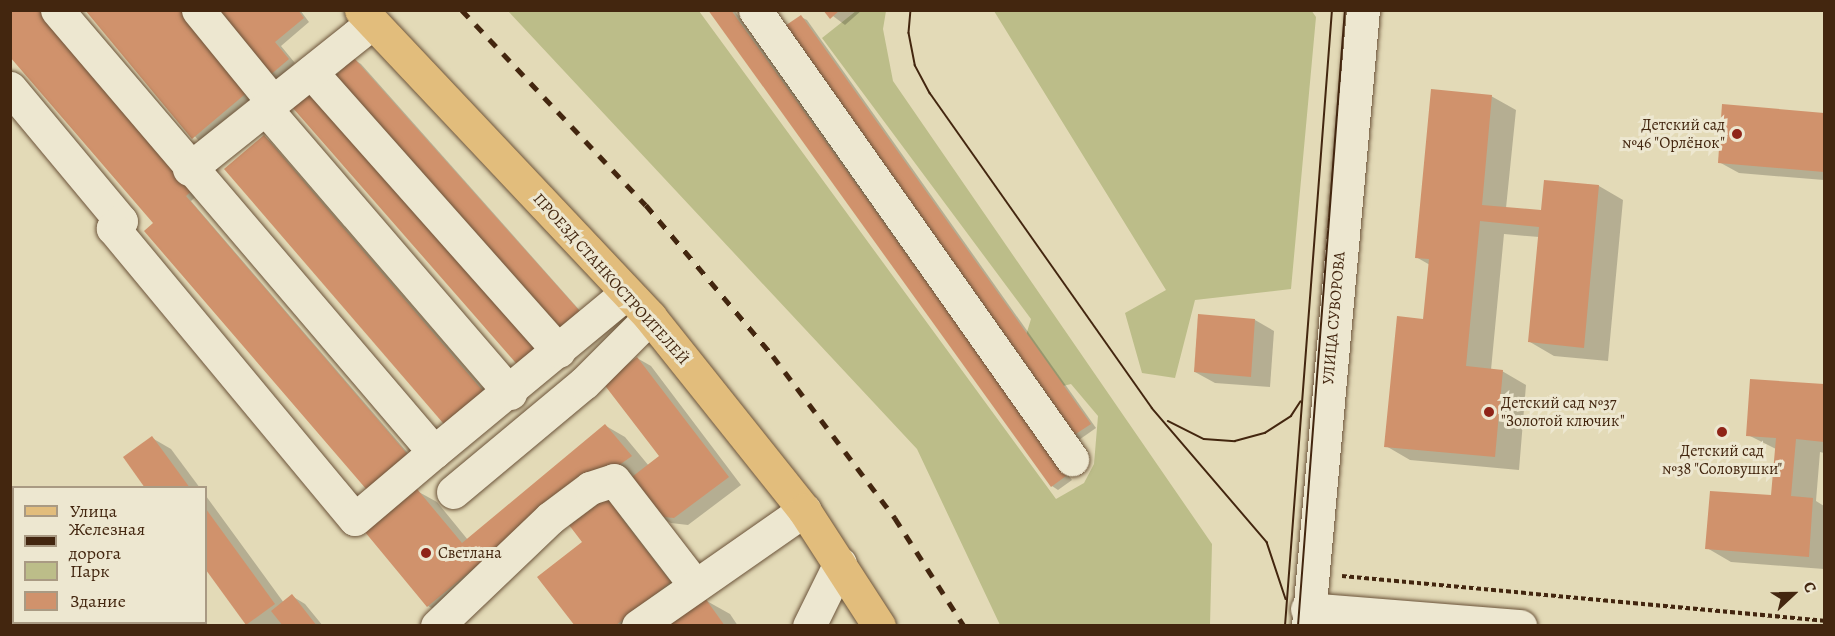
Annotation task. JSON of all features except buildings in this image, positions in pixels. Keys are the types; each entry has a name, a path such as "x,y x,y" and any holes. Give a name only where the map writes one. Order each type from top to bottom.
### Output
{"main road":[{"name":"ПРОЕЗД СТАНКОСТРОИТЕЛЕЙ","path":"366,17 650,317 804,510 879,626"}],"street":[{"path":"57,10 189,169 434,452"},
{"path":"198,10 269,105 510,393"},
{"name":"УЛИЦА СУВОРОВА","path":"1307,617 1363,10"},
{"path":"755,11 1072,459"},
{"path":"189,169 311,72 366,17"},
{"path":"311,72 559,351"},
{"path":"10,88 121,220 113,228 355,519 434,452 510,393 626,293"},
{"path":"453,492 584,383 650,317"},
{"path":"437,626 550,518 590,488 614,480 695,585"},
{"path":"638,626 804,510"},
{"path":"809,626 840,563"},
{"path":"1307,617 1520,626"}],"path":[{"path":"1338,576 1824,621"}],"green space":[{"path":"1311,10 1316,17 1291,289 1195,300 1175,378 1142,373 1125,313 1166,290 994,11"},
{"path":"508,11 699,11 1056,499 1084,483 1094,464 1098,416 1071,384 1051,389 1022,348 1031,319 822,38 856,11 886,11 883,29 893,81 1212,544 1210,625 1000,625 917,449"}],"tram line":[{"path":"911,10 909,33 915,65 930,93 1152,408 1267,542 1286,599"},
{"path":"1285,626 1332,10"},
{"path":"1298,626 1345,10"},
{"path":"1168,421 1204,439 1235,441 1265,433 1291,416 1300,402"}],"railway":[{"path":"462,10 646,205 773,356 895,518 964,626"}],"place":[{"name":"Детский сад №46 \"Орлёнок\"","path":"1737,134"},
{"name":"Детский сад №37 \"Золотой ключик\"","path":"1489,412"},
{"name":"Детский сад №38 \"Соловушки\"","path":"1722,432"},
{"name":"Светлана","path":"426,553"}]}
